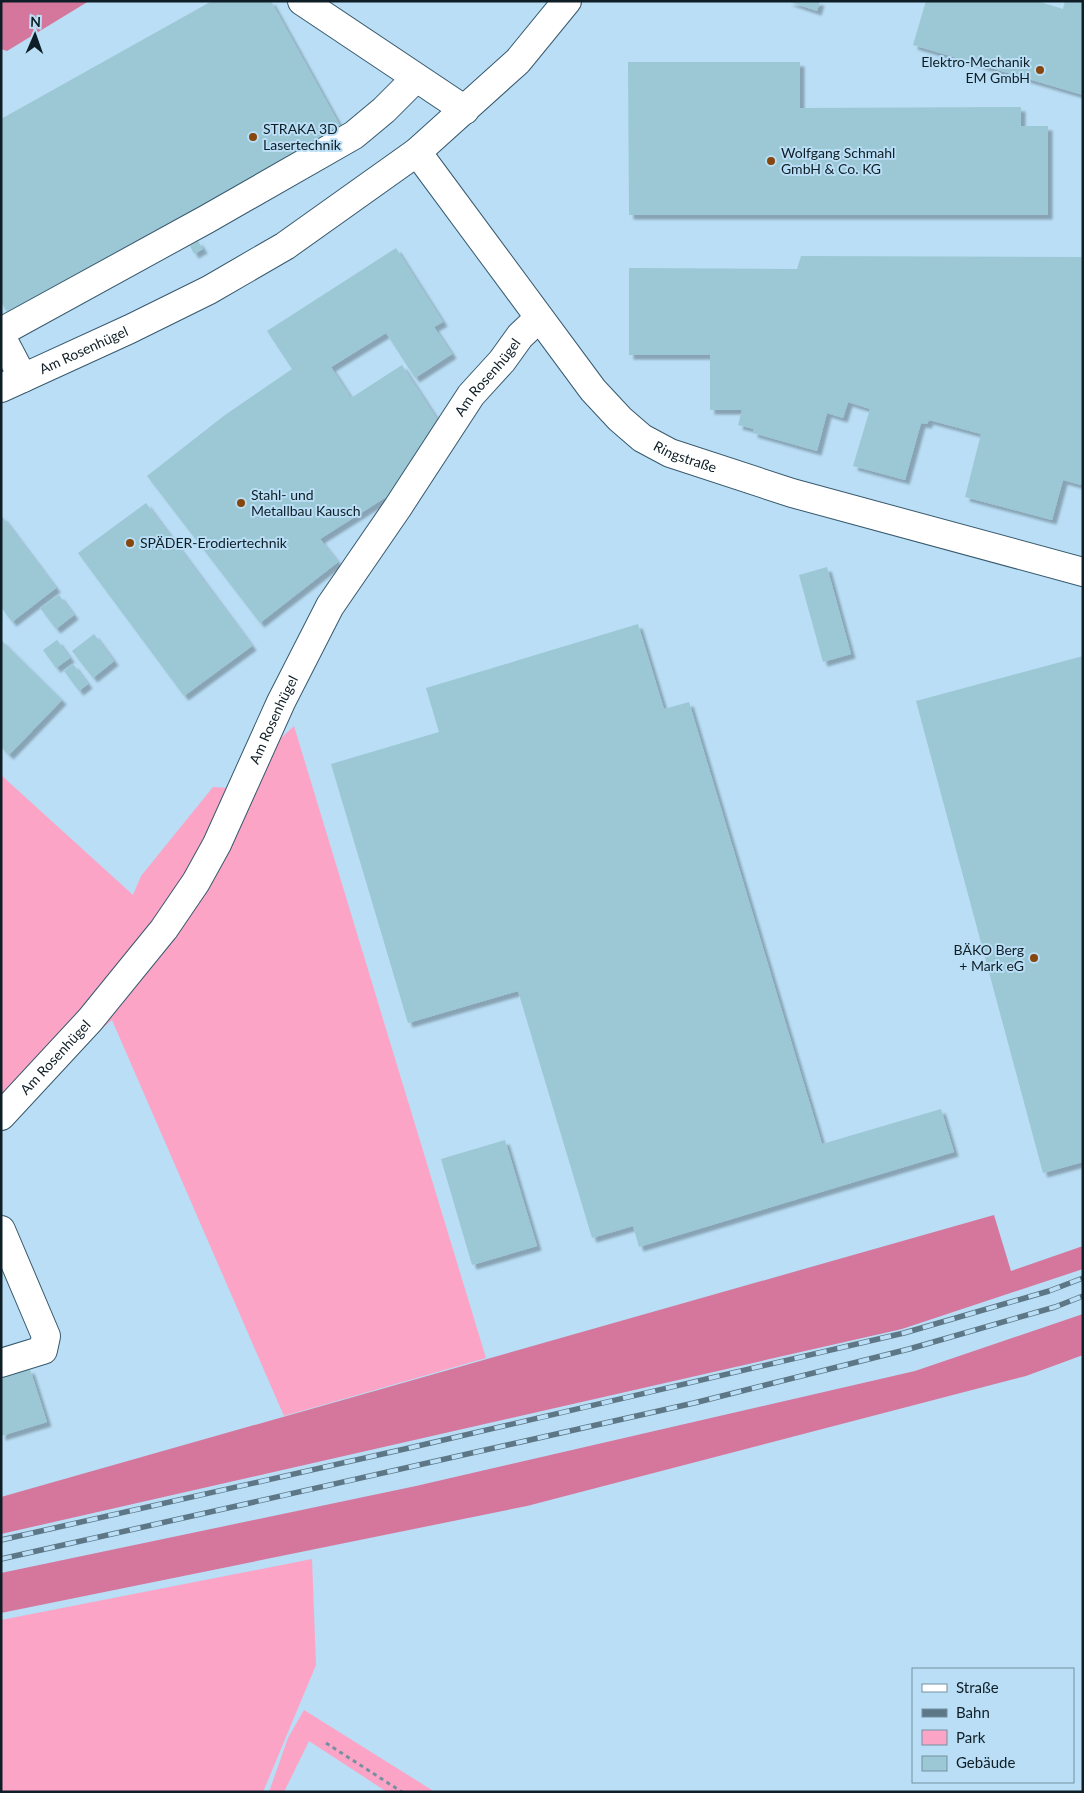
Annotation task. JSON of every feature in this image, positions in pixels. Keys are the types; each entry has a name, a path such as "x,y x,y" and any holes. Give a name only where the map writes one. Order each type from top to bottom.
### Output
{"street":[{"path":"302,1 465,110"},
{"name":"Am Rosenhügel","path":"12,383 130,329 209,290 285,246 417,152 518,61 567,1"},
{"path":"1,332 182,233 354,135 384,110 416,78"},
{"name":"Ringstraße","path":"417,152 593,390 620,419 642,438 670,454 792,494 1083,572"},
{"name":"Am Rosenhügel","path":"1,1116 90,1020 164,929 196,882 217,844 281,702 330,606 398,507 471,395 502,361 520,336 539,318"},
{"path":"1,336 12,383"},
{"path":"1,1230 46,1336 43,1350 1,1363"}],"path":[{"path":"326,1743 402,1792"}],"green space":[{"path":"294,726 486,1358 284,1416 112,1020 1,1115 1,775 133,895 141,876 213,787 228,788"},
{"path":"312,1559 316,1665 263,1792 1,1792 1,1620"},
{"path":"304,1710 435,1792 387,1792 309,1741 284,1792 269,1792 288,1738"}],"shaded area":[{"path":"1,1 89,1 7,51 1,49"},
{"path":"994,1215 1011,1271 1083,1246 1083,1269 902,1329 1,1534 1,1497"},
{"path":"1083,1314 1083,1355 1026,1376 527,1506 1,1613 1,1573 416,1486 915,1371"}],"building":[{"path":"212,1 271,1 344,133 10,317 1,302 1,119"},
{"path":"787,1 820,1 817,11"},
{"name":"Elektro-Mechanik EM GmbH","path":"926,1 1037,1 1063,9 1065,1 1083,1 1083,95 913,45"},
{"path":"628,62 800,62 800,108 1021,107 1021,126 1048,126 1048,215 629,215"},
{"path":"198,241 203,249 194,254 190,246"},
{"path":"396,248 443,322 434,327 452,354 415,378 386,333 331,367 351,398 402,365 437,419 391,494 320,539 338,562 260,623 147,476 225,415 292,369 267,331"},
{"path":"801,256 1083,257 1083,480 1081,485 1063,480 1052,520 965,497 981,434 929,420 927,424 921,423 905,480 853,466 870,409 848,402 843,418 827,413 817,451 753,433 754,429 738,425 742,410 710,410 710,355 629,355 629,268 797,269"},
{"path":"146,503 252,646 184,696 78,553"},
{"path":"1,515 56,588 12,622 1,607"},
{"path":"827,567 851,654 823,662 799,575"},
{"path":"59,595 74,615 56,629 40,608"},
{"path":"638,624 664,709 689,702 822,1144 941,1109 954,1152 639,1247 633,1226 592,1238 518,991 408,1023 331,764 439,732 426,688"},
{"path":"94,634 114,661 93,678 72,651"},
{"path":"1,640 62,700 9,755 1,747"},
{"path":"57,640 70,658 56,668 43,650"},
{"name":"BÄKO Berg + Mark eG","path":"1083,656 1083,1162 1043,1173 916,701"},
{"path":"73,664 88,684 79,691 64,671"},
{"path":"505,1140 537,1246 472,1265 441,1159"},
{"path":"30,1369 47,1422 1,1436 1,1378"}],"railway":[{"path":"1,1540 904,1333 1049,1291 1083,1278"},
{"path":"1,1559 694,1403 909,1349 1055,1307 1083,1296"}],"place":[{"name":"Elektro-Mechanik EM GmbH","path":"1040,70"},
{"name":"STRAKA 3D Lasertechnik","path":"253,137"},
{"name":"Wolfgang Schmahl GmbH & Co. KG","path":"771,161"},
{"name":"Stahl- und Metallbau Kausch","path":"241,503"},
{"name":"SPÄDER-Erodiertechnik","path":"130,543"},
{"name":"BÄKO Berg + Mark eG","path":"1034,958"}]}
